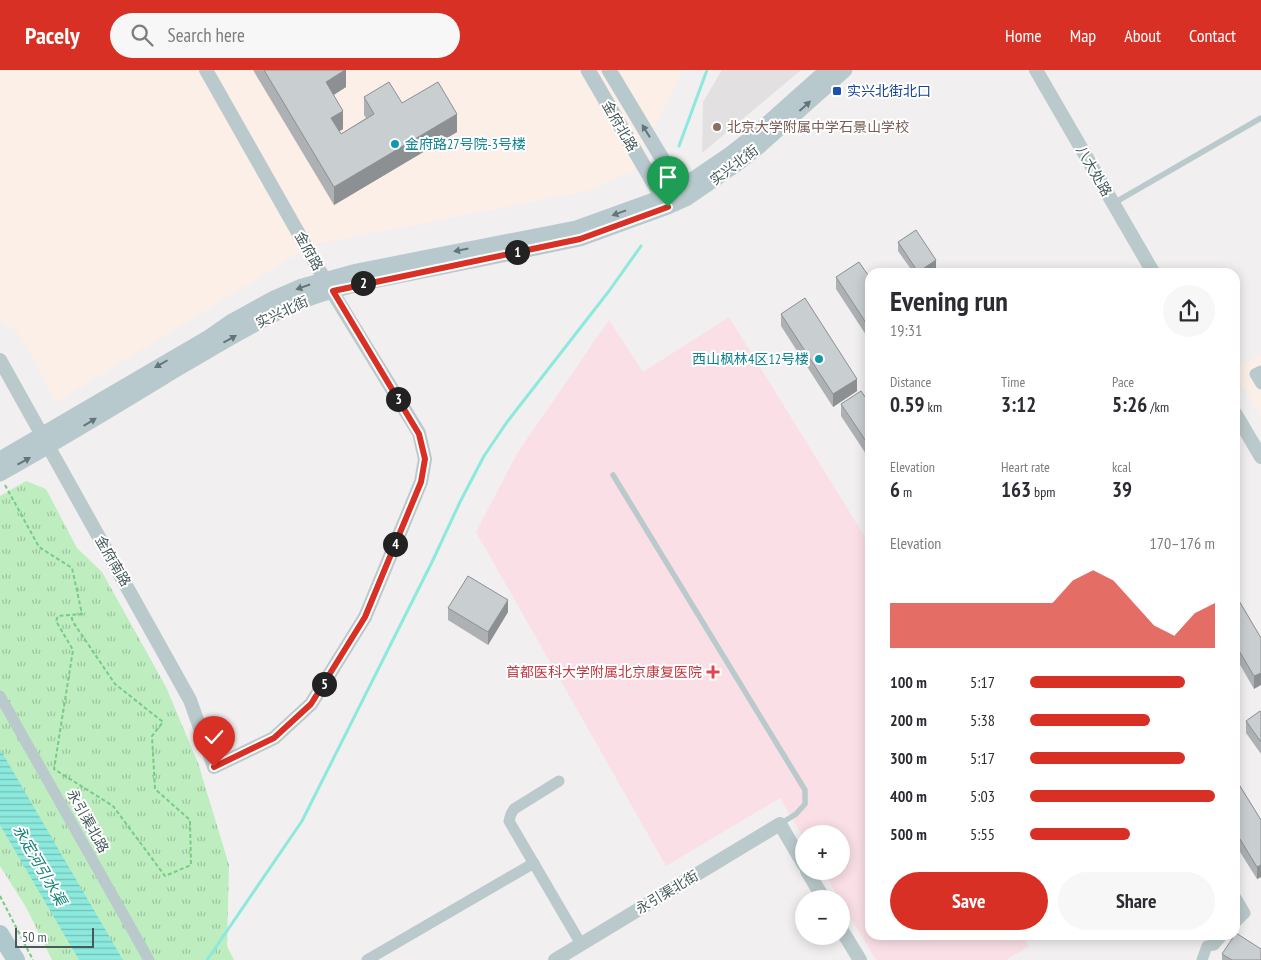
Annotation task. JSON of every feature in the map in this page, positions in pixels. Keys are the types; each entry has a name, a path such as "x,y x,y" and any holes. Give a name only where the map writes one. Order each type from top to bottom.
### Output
{"main road":[{"name":"金府北路","path":"588,70 665,202"},
{"name":"金府北路","path":"609,70 683,193"},
{"name":"实兴北街","path":"683,193 753,136 828,70"},
{"name":"实兴北街","path":"2,479 45,441 240,316 272,299 294,290 329,285 357,271 576,228 665,202 730,169 761,145 845,70"},
{"name":"实兴北街","path":"0,459 45,441"},
{"path":"0,934 16,960"}],"street":[{"name":"金府路","path":"206,70 329,285 419,434 425,459 421,482 365,617 311,704 274,738 214,767"},
{"name":"八大处路","path":"1036,70 1151,268"},
{"name":"金府南路","path":"0,360 190,700 214,767"},
{"path":"1261,371 1255,374 1261,384"},
{"path":"1240,421 1261,457"},
{"name":"永引渠北路","path":"0,696 149,960"},
{"path":"559,781 514,809 509,821 581,944"},
{"path":"780,824 795,850"},
{"name":"永引渠北街","path":"555,960 780,824"},
{"path":"366,960 534,863"},
{"path":"1240,904 1245,913 1240,918"},
{"path":"1202,960 1207,946 1214,944 1218,940"},
{"path":"850,944 860,960"}],"lane":[{"path":"1113,204 1261,118"},
{"path":"613,475 805,790 805,804 796,814 780,824"}],"path":[{"path":"2,479 39,547 72,568 82,614 58,616 56,621 73,650 54,769 113,806 165,876 191,866 190,820 155,789 152,736 163,722 115,684 78,630 71,615"},
{"path":"0,896 33,960"}],"shaded area":[{"path":"0,70 683,70 632,172 584,192 312,245 56,403 22,339 12,327 0,321"},
{"name":"北京大学附属中学石景山学校","path":"722,70 801,70 702,153 703,102"},
{"name":"首都医科大学附属北京康复医院","path":"729,317 865,537 865,940 1025,940 1029,946 1006,960 876,960 850,917 850,890 834,890 828,880 850,880 850,825 796,825 780,798 666,866 476,532 518,452 609,320 643,372"},
{"path":"1261,354 1261,418 1240,382 1240,367"}],"green space":[{"path":"26,481 46,489 77,548 102,572 166,687 198,763 229,865 227,946 234,960 52,960 26,907 0,866 0,496"}],"water":[{"name":"永定河引水渠","path":"0,749 123,960 79,960 0,825"}],"building":[{"name":"金府路27号院-3号楼","path":"264,70 345,70 326,82 343,111 331,118 341,134 374,114 364,97 389,82 402,103 438,82 457,114 334,187"},
{"path":"916,230 936,260 924,268 915,268 898,242"},
{"path":"859,262 865,271 865,321 836,277"},
{"name":"西山枫林4区12号楼","path":"805,298 857,379 833,394 781,314"},
{"path":"861,391 865,397 865,440 841,404"},
{"path":"468,576 508,600 488,632 448,608"},
{"path":"1240,602 1261,638 1261,673 1254,676 1240,652"},
{"path":"1260,711 1261,713 1261,742 1246,721"},
{"path":"1240,786 1261,820 1261,865 1257,867 1240,839"},
{"path":"1240,936 1261,949 1261,960 1232,960 1222,954 1231,940 1240,940"}],"waterway":[{"path":"679,146 707,70"},
{"path":"207,960 302,821 484,456 507,422 609,291 641,246"}],"place":[{"name":"实兴北街北口","path":"837,91"},
{"name":"北京大学附属中学石景山学校","path":"717,127"},
{"name":"金府路27号院-3号楼","path":"395,144"},
{"name":"西山枫林4区12号楼","path":"819,359"},
{"name":"首都医科大学附属北京康复医院","path":"713,672"}],"route":[{"path":"214,767 274,738 311,704 365,617 421,482 425,459 419,434 333,291 580,239 668,207"}]}
